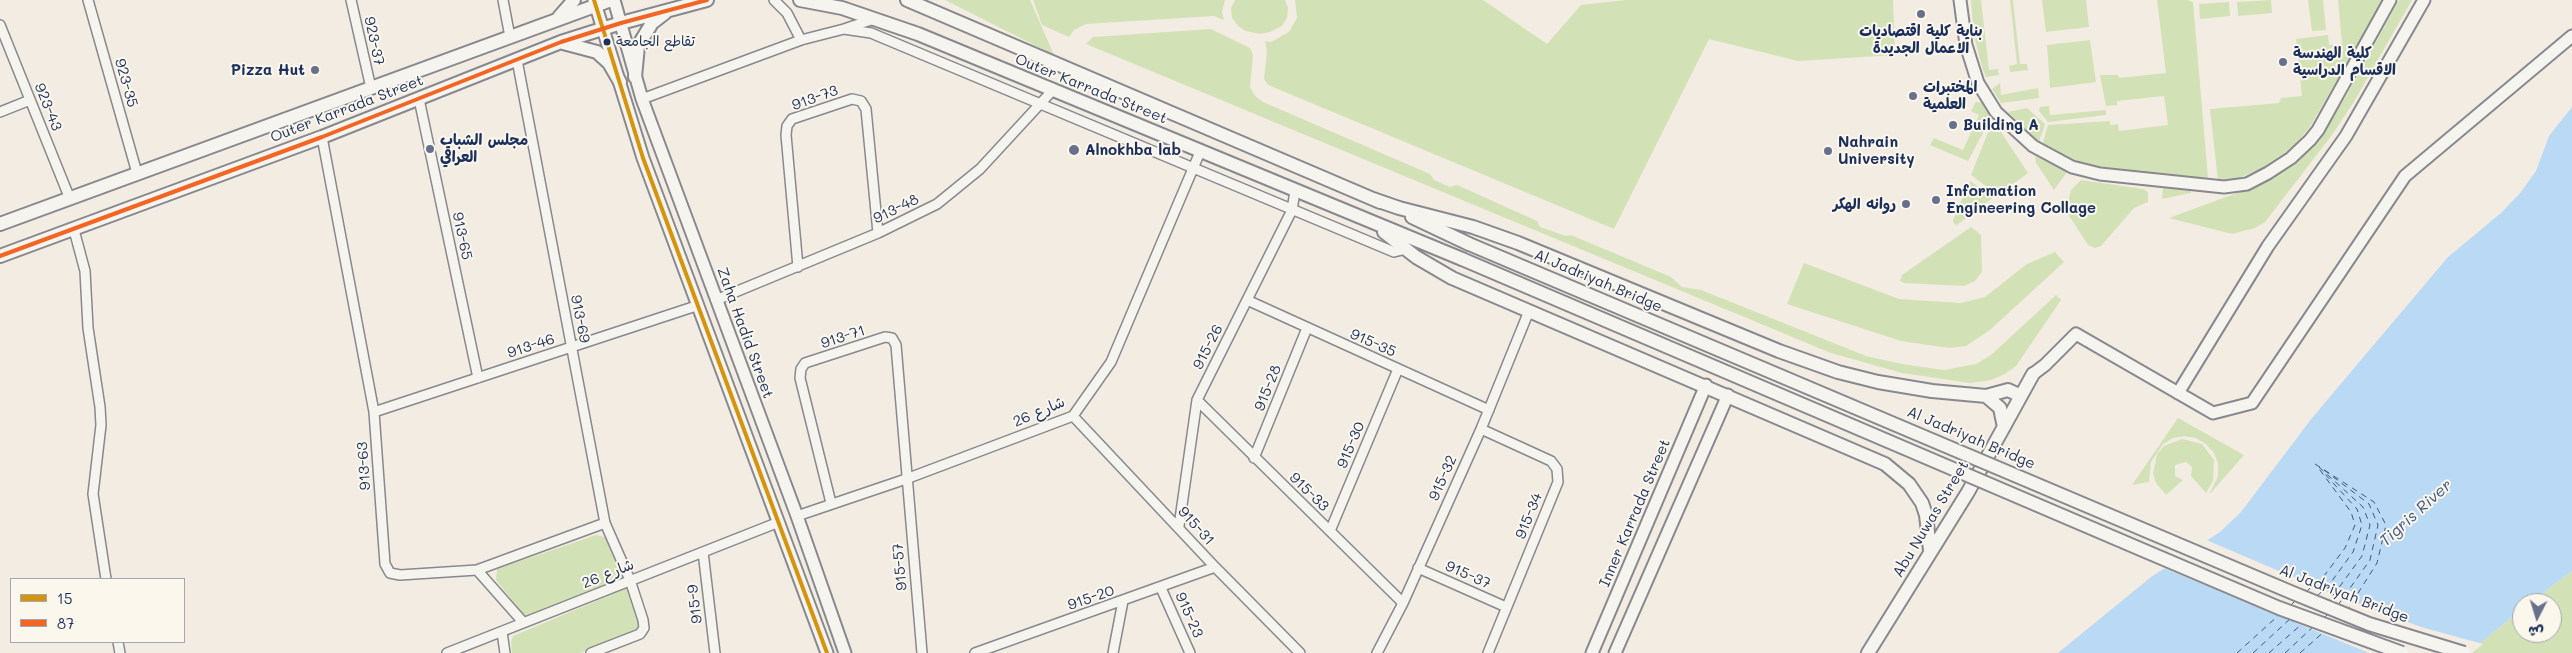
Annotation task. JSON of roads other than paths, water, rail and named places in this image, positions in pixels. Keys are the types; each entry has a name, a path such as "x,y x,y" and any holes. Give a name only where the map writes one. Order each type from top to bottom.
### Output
{"main road":[{"path":"553,21 564,13 574,0"},
{"name":"Outer Karrada Street","path":"0,224 553,21 595,2 612,0"},
{"name":"Outer Karrada Street","path":"0,256 322,137 561,42 605,34 668,10 707,0"},
{"name":"Outer Karrada Street","path":"800,0 842,8 876,18 1366,219"},
{"name":"Outer Karrada Street","path":"907,0 1374,199"},
{"path":"635,77 638,46 644,32 668,10"},
{"path":"561,42 597,52 609,63 620,82"},
{"path":"1374,199 1399,208 1474,227 1518,243 1818,366 1905,387 1986,396 2008,390 2021,396"},
{"name":"Al Jadriyah Bridge","path":"1374,199 1469,244 2292,593 2369,624 2464,653"},
{"path":"1366,219 1406,249 1440,271 1876,459 1909,484 1922,503 1926,515 1930,550"},
{"path":"1366,219 2234,589 2363,640 2402,653"},
{"path":"1986,396 2033,374"},
{"name":"Abu Nuwas Street","path":"1868,653 1930,550 1968,492 2033,374"},
{"path":"1986,396 2000,408 2004,427"}],"street":[{"name":"923-35","path":"88,0 137,173"},
{"name":"923-37","path":"351,0 370,88"},
{"path":"503,0 510,37"},
{"name":"Zaha Hadid Street","path":"612,0 642,98 797,516 845,653"},
{"path":"774,0 787,13 801,40"},
{"path":"922,0 950,18"},
{"path":"1960,0 1966,45 1978,83 1996,112 2034,146 2072,166 2100,174 2214,187 2247,184 2280,166 2305,145 2318,130 2390,0"},
{"path":"2178,393 2268,246 2346,136 2424,0"},
{"path":"595,2 643,158 696,306 780,522 827,653"},
{"path":"642,98 801,40 844,29 876,18"},
{"name":"923-43","path":"0,25 70,199"},
{"path":"844,29 871,33 1394,252 1406,249"},
{"path":"2033,374 2076,334 2213,413 2252,403 2405,176 2572,36"},
{"name":"913-69","path":"517,60 604,523 630,580 644,628 640,634 591,653"},
{"name":"913-48","path":"716,300 878,233 937,204 980,169 1052,91"},
{"name":"913-65","path":"419,99 478,378"},
{"name":"913-73","path":"798,267 786,135 787,126 792,119 852,99 861,101 866,109 878,233"},
{"path":"0,112 30,100"},
{"name":"913-63","path":"322,137 374,412 385,564 390,573 400,575 476,570 604,523"},
{"name":"شارع 26","path":"797,516 830,503 906,479 1073,416 1111,362 1200,152"},
{"name":"915-26","path":"1179,526 1197,400 1292,210 1295,191"},
{"path":"74,230 84,271 88,328 100,407 101,425 93,494 106,578"},
{"name":"915-35","path":"1247,300 1488,410"},
{"name":"913-46","path":"374,412 696,306"},
{"name":"915-32","path":"1377,653 1403,603 1481,429 1529,311"},
{"name":"915-28","path":"1254,458 1307,328"},
{"name":"913-71","path":"830,503 800,378 801,370 805,363 885,338 892,338 896,345 906,479"},
{"name":"915-30","path":"1330,531 1398,369"},
{"name":"Inner Karrada Street","path":"1592,653 1706,385"},
{"path":"1615,653 1728,395"},
{"name":"915-33","path":"1197,400 1403,603"},
{"name":"915-31","path":"1073,416 1179,526 1215,567 1300,653"},
{"name":"915-34","path":"1481,429 1551,461 1557,469 1558,482 1488,653"},
{"name":"915-57","path":"906,479 922,653"},
{"name":"شارع 26","path":"447,653 780,522"},
{"name":"915-9","path":"703,552 715,653"},
{"name":"915-20","path":"975,653 1162,588 1215,567"},
{"name":"915-37","path":"1418,568 1506,607"},
{"path":"476,570 523,622"},
{"name":"915-23","path":"1162,588 1190,653"},
{"path":"1113,653 1123,601"},
{"path":"502,632 505,653"}],"water":[{"name":"Tigris River","path":"2572,107 2572,571 2543,593 2512,593 2512,617 2468,653 2058,653 2151,577 2220,532 2241,512 2312,418 2448,257 2501,213 2521,192 2536,171 2549,136"}],"place":[{"name":"بناية كلية اقتصاديات الاعمال الجديدة","path":"1921,14"},
{"name":"تقاطع الجامعة","path":"607,42"},
{"name":"كلية الهندسة الاقسام الدراسية","path":"2283,62"},
{"name":"Pizza Hut","path":"315,70"},
{"name":"المختبرات العلمية","path":"1913,96"},
{"name":"Building A","path":"1953,125"},
{"name":"مجلس الشباب العراقي","path":"430,149"},
{"name":"Alnokhba lab","path":"1074,150"},
{"name":"Nahrain University","path":"1828,151"},
{"name":"Information Engineering Collage","path":"1936,200"},
{"name":"روانه الهكر","path":"1906,204"}]}
